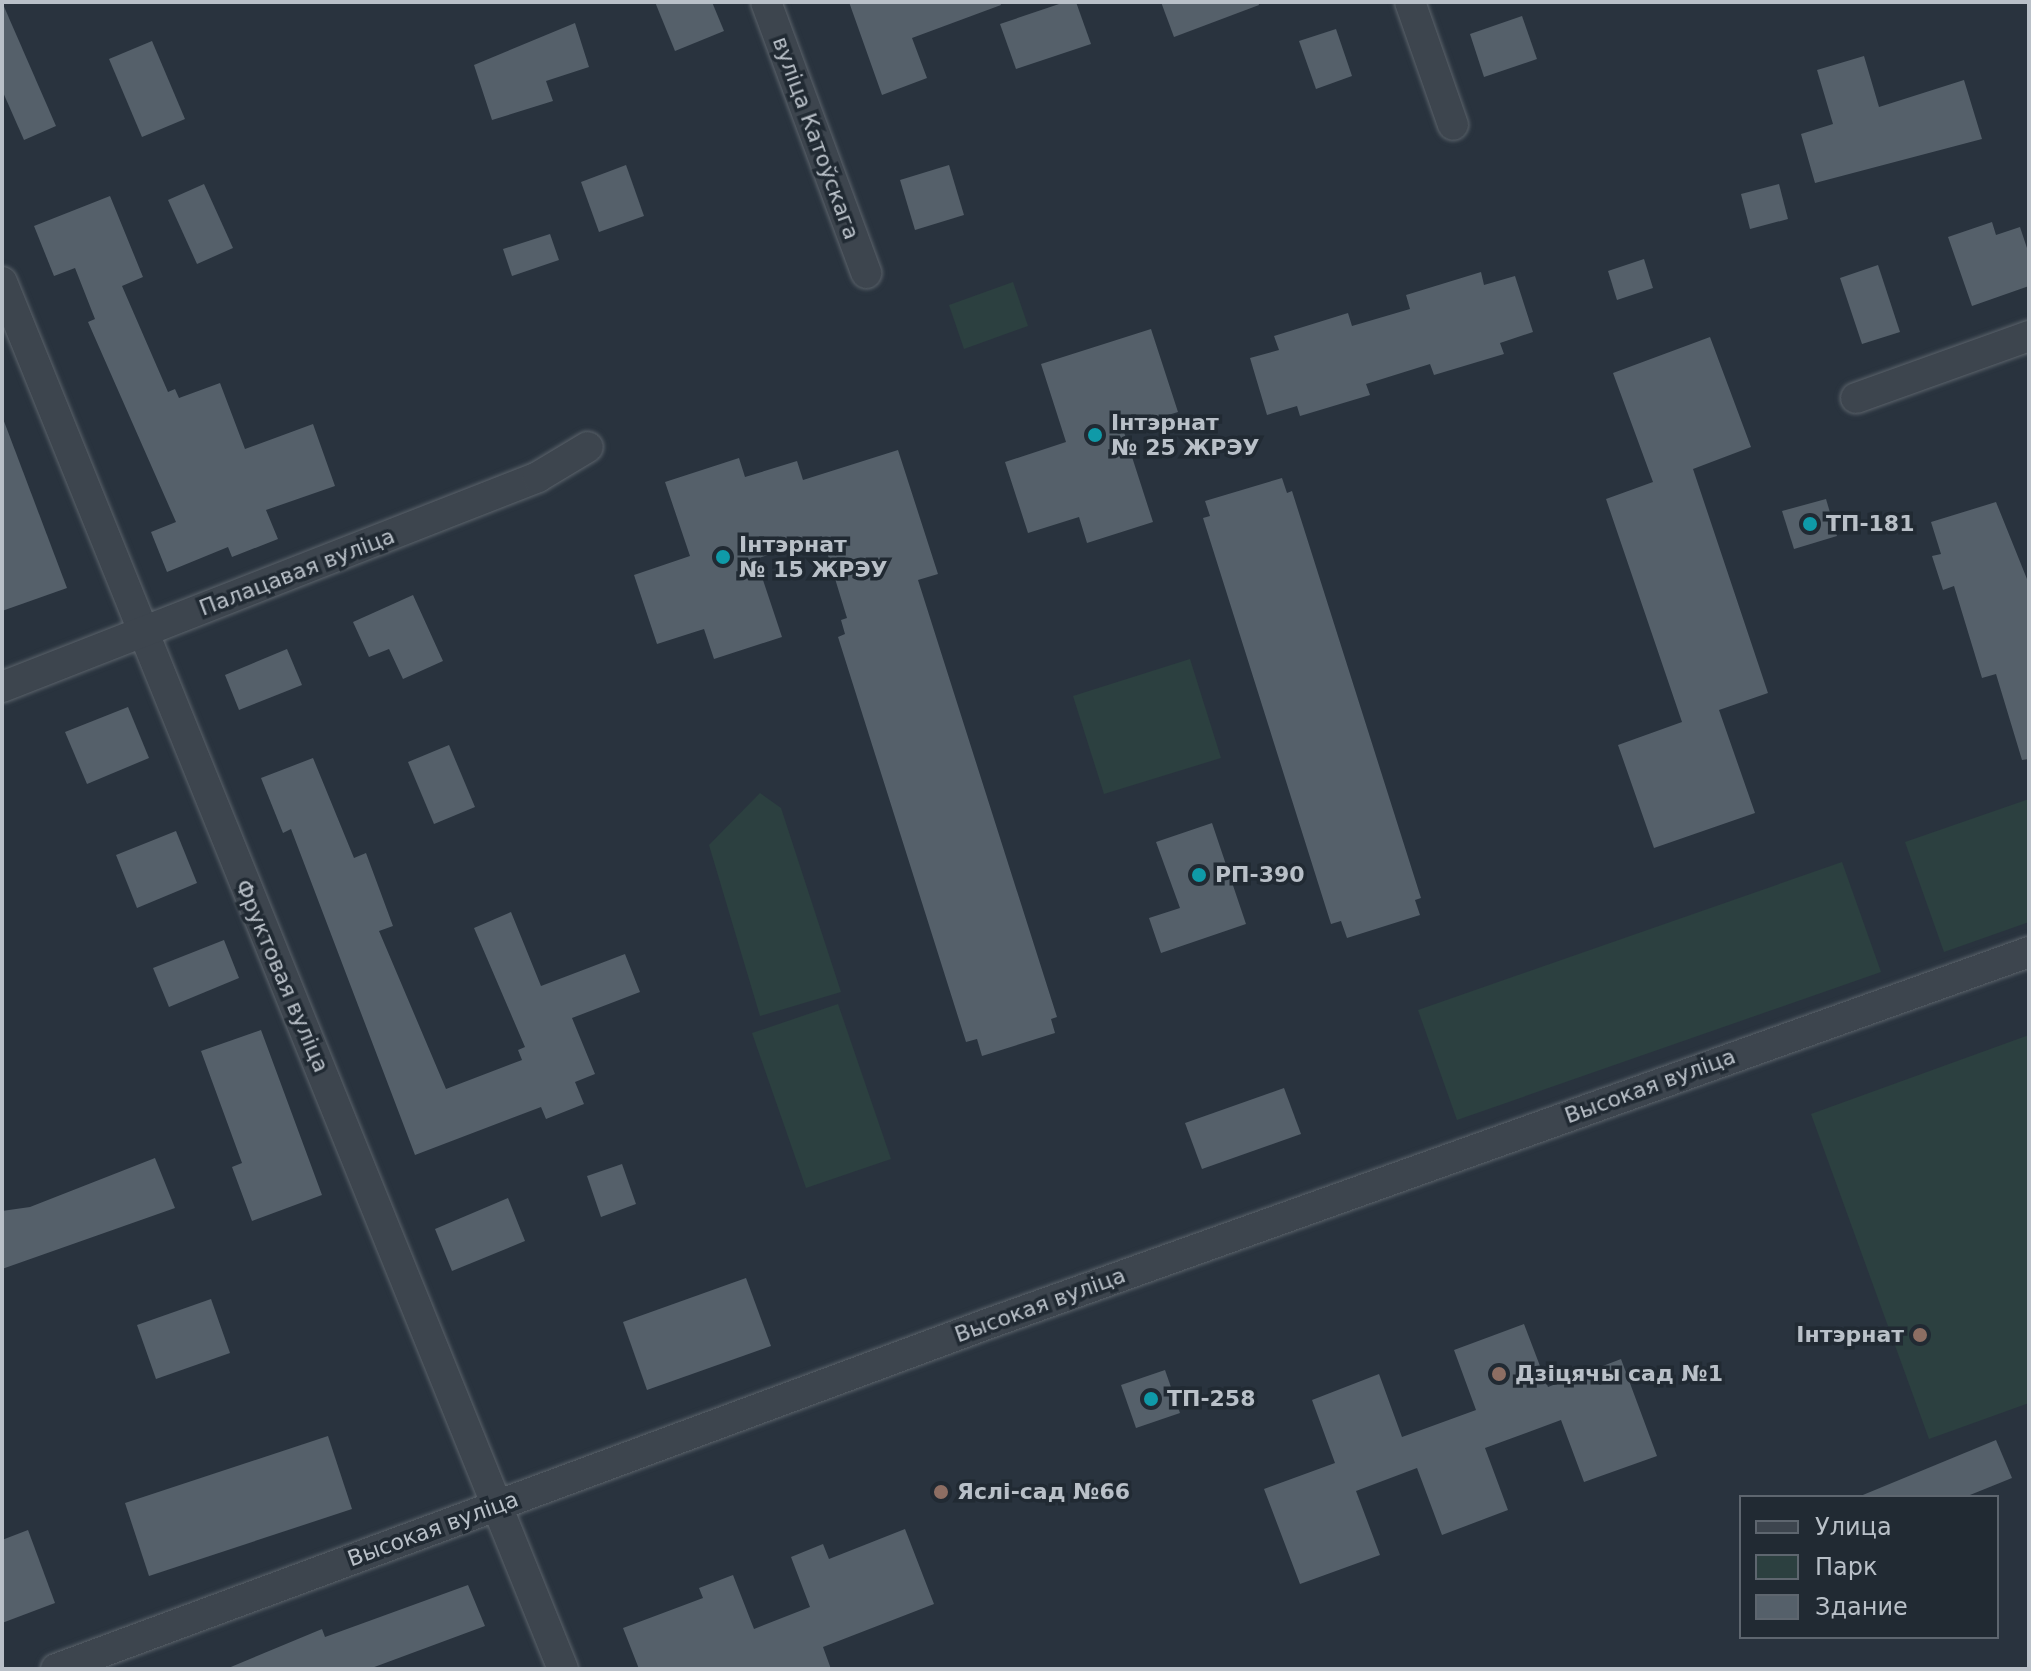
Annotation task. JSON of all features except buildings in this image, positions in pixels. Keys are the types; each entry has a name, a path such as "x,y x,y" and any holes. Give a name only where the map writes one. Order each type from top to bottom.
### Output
{"street":[{"name":"вуліца Катоўскага","path":"766,2 866,273"},
{"path":"1410,2 1453,125"},
{"name":"Фруктовая вуліца","path":"2,282 140,633 501,1504 563,1669"},
{"path":"1856,398 2029,336"},
{"name":"Палацавая вуліца","path":"2,687 538,477 588,447"},
{"name":"Высокая вуліца","path":"56,1669 501,1504 2029,952"}],"green space":[{"path":"1013,282 1028,326 964,349 949,305"},
{"path":"1190,659 1221,758 1104,794 1073,696"},
{"path":"760,793 781,808 841,992 760,1016 709,845"},
{"path":"2029,799 2029,922 1944,952 1905,842"},
{"path":"1842,862 1881,972 1457,1120 1418,1010"},
{"path":"838,1004 891,1159 806,1188 752,1033"},
{"path":"2029,1035 2029,1403 1929,1439 1811,1114"}],"place":[{"name":"Інтэрнат № 25 ЖРЭУ","path":"1095,435"},
{"name":"ТП-181","path":"1810,524"},
{"name":"Інтэрнат № 15 ЖРЭУ","path":"723,557"},
{"name":"РП-390","path":"1199,875"},
{"name":"Інтэрнат","path":"1920,1335"},
{"name":"Дзіцячы сад №1","path":"1499,1374"},
{"name":"ТП-258","path":"1151,1399"},
{"name":"Яслі-сад №66","path":"941,1492"}]}
